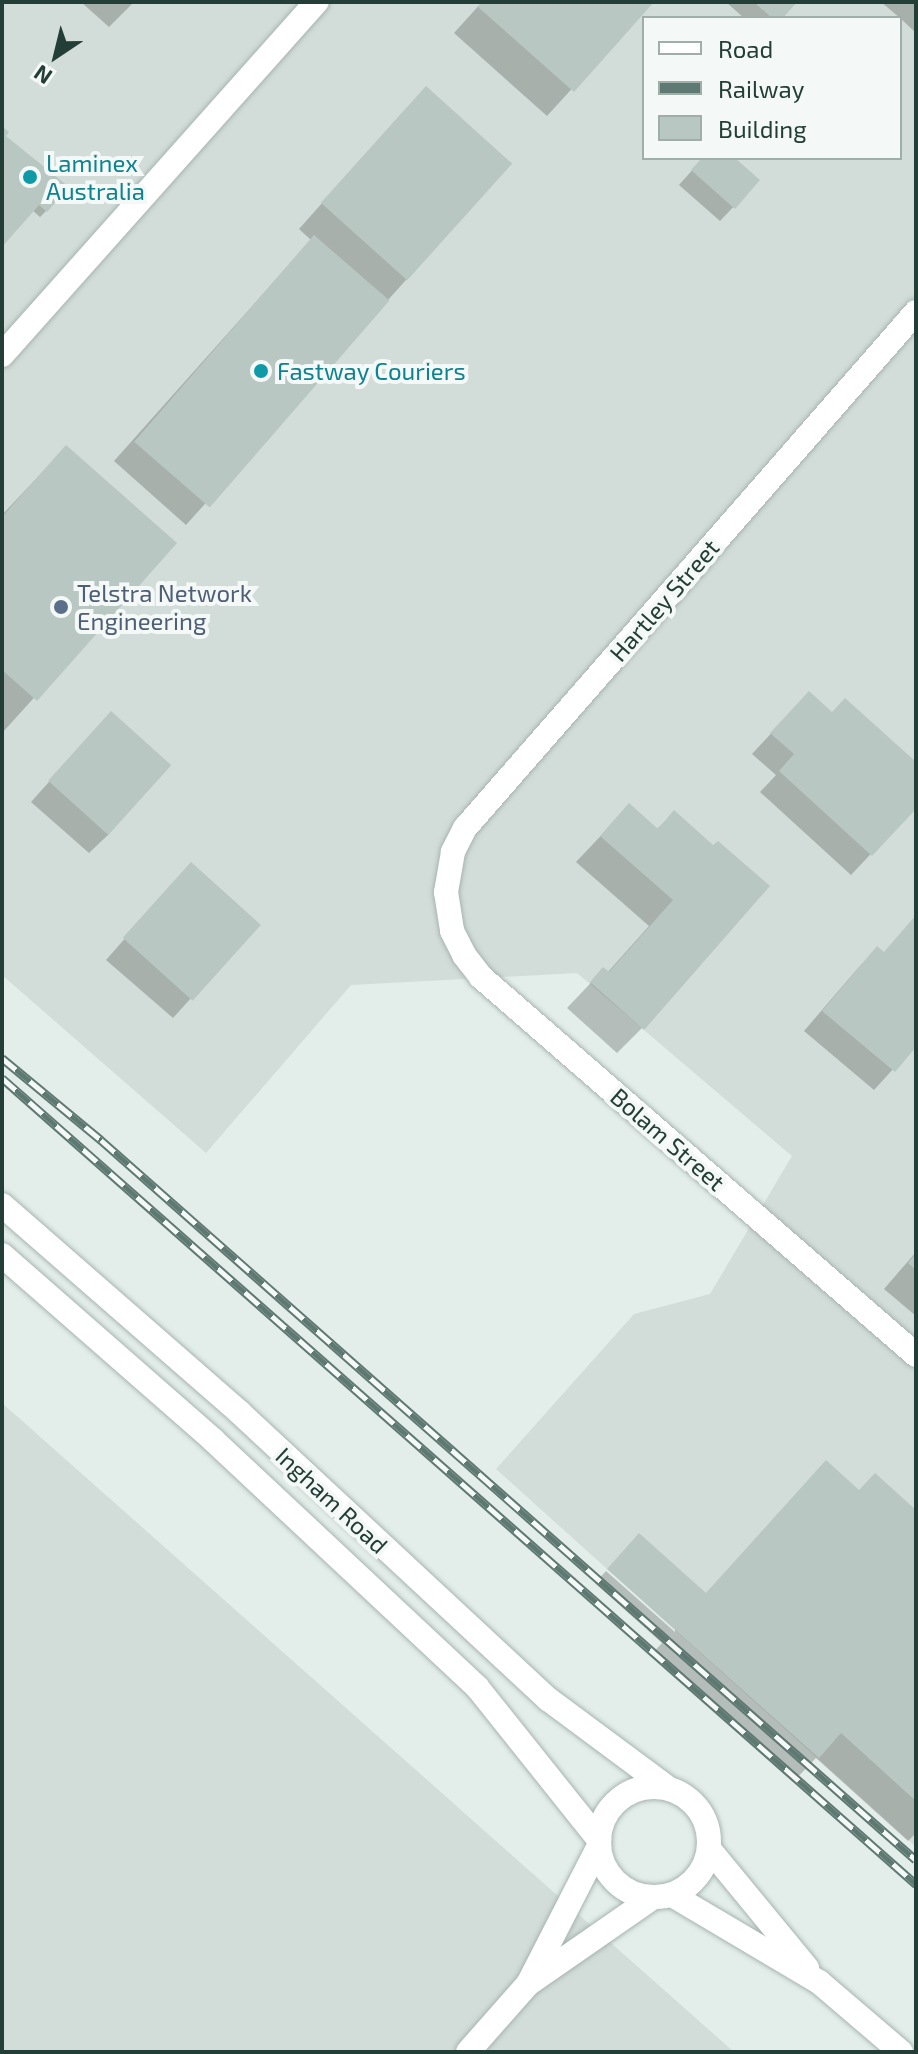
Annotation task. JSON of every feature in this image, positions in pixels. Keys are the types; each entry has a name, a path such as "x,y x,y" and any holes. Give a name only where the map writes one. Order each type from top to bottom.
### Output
{"main road":[{"path":"2,355 317,2"},
{"name":"Hartley Street","path":"446,905 449,865 465,828 916,312"},
{"name":"Bolam Street","path":"446,905 457,944 481,977 916,1355"},
{"name":"Ingham Road","path":"2,1205 239,1412 548,1699 668,1788"},
{"name":"Ingham Road","path":"2,1255 213,1440 477,1687 599,1843"},
{"path":"468,2052 528,1984 599,1843 602,1821 613,1804 639,1789 668,1788 687,1797 701,1811 709,1830 710,1850 703,1869 690,1885 662,1896 528,1984"},
{"path":"599,1843 604,1865 615,1882 632,1893 662,1896 819,1982"},
{"path":"710,1850 819,1982 901,2052"}],"shaded area":[{"path":"2,2 916,2 916,1847 496,1469 634,1314 710,1294 792,1156 577,973 351,985 206,1153 2,975"},
{"path":"2,1403 734,2052 2,2052"}],"building":[{"path":"482,2 654,2 574,92 478,7"},
{"path":"754,2 797,2 785,16 770,16"},
{"path":"426,86 512,164 407,280 321,203"},
{"name":"Laminex Australia","path":"2,126 9,132 6,136 69,187 47,212 39,205 2,247"},
{"path":"700,160 737,160 760,180 735,209 691,170"},
{"name":"Fastway Couriers","path":"314,235 389,301 210,507 134,442"},
{"name":"Telstra Network Engineering","path":"66,445 177,543 37,701 2,670 2,517"},
{"path":"809,691 832,712 845,698 916,762 916,809 872,856 779,771 794,754 770,733"},
{"path":"111,711 171,765 108,835 48,781"},
{"path":"629,803 658,829 674,810 713,845 718,841 770,886 644,1030 590,982 603,967 609,972 673,900 600,836"},
{"path":"191,862 261,925 193,1001 123,938"},
{"path":"916,915 916,1047 895,1072 822,1011 877,946 884,952"},
{"path":"916,1253 916,1270 908,1263"},
{"path":"826,1460 859,1490 875,1473 916,1510 916,1801 841,1733 819,1758 607,1569 639,1533 706,1593"}],"railway":[{"path":"2,1058 101,1140 916,1860"},
{"path":"2,1078 916,1884"}],"place":[{"name":"Laminex Australia","path":"30,177"},
{"name":"Fastway Couriers","path":"261,371"},
{"name":"Telstra Network Engineering","path":"61,607"}]}
